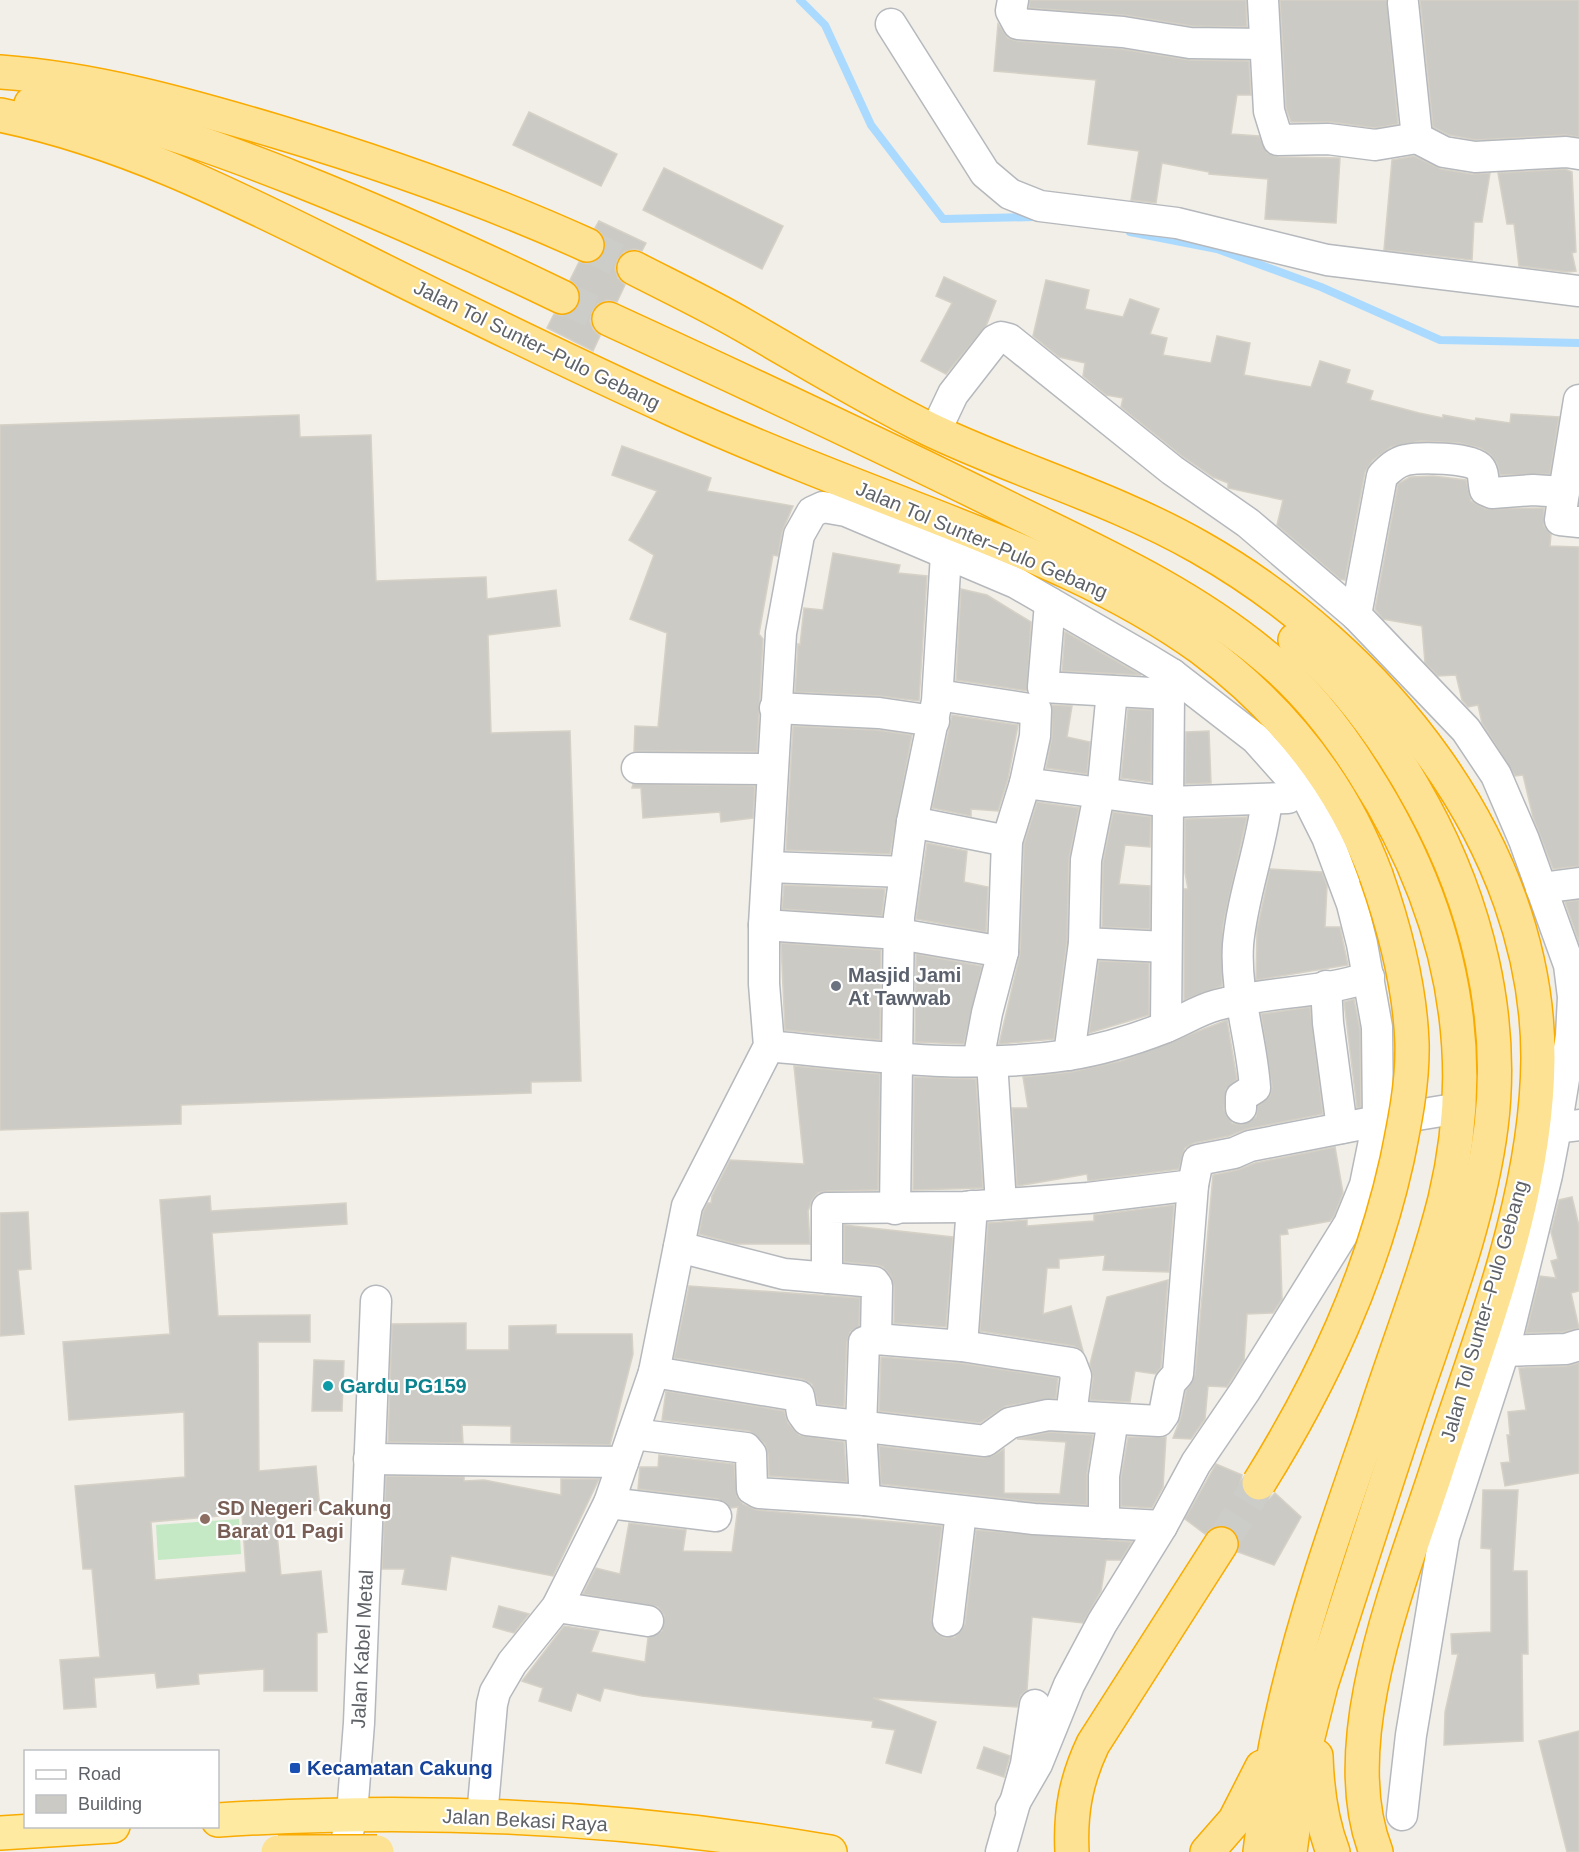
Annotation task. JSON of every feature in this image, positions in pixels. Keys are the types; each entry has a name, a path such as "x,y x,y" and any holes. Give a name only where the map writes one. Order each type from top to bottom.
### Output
{"highway":[{"path":"0,72 83,81 188,105 370,160 461,191 588,245"},
{"path":"0,102 95,113 167,132 216,149 408,225 562,297"},
{"name":"Jalan Tol Sunter–Pulo Gebang","path":"0,116 101,142 189,175 668,407 771,452 1016,550 1135,607 1182,635 1224,666 1285,724 1319,765 1343,801 1361,835 1376,875 1398,948 1411,1021 1411,1079 1399,1150 1366,1269 1316,1386 1259,1483"},
{"name":"Jalan Tol Sunter–Pulo Gebang","path":"634,268 720,312 867,397 935,432 1167,530 1230,566 1289,607 1354,665 1409,725 1440,766 1483,840 1513,910 1532,983 1536,1020 1537,1085 1531,1139 1506,1253 1414,1538 1381,1650 1364,1737 1362,1798 1376,1852"},
{"path":"609,319 800,406 1125,566 1215,618 1270,660 1311,700 1344,741 1383,802 1415,864 1439,932 1454,992 1460,1039 1460,1108 1452,1166 1430,1250 1344,1509 1284,1706 1248,1799 1235,1820 1207,1852"},
{"path":"1094,498 1123,527 1200,569 1248,602 1319,662 1358,706 1399,764 1433,825 1463,897 1478,941 1488,990 1494,1034 1493,1102 1482,1180 1460,1261 1321,1685 1303,1757 1290,1852"},
{"path":"1072,1852 1073,1797 1082,1768 1093,1744 1221,1544"},
{"path":"1321,1685 1316,1742 1317,1788 1333,1852"},
{"path":"1260,1852 1284,1706"},
{"name":"Jalan Bekasi Raya","path":"219,1820 352,1814 482,1817 690,1830 830,1852"},
{"path":"0,1833 94,1828"},
{"path":"278,1852 377,1852"}],"street":[{"path":"1013,0 1011,11 1018,24 1123,32 1190,43 1265,44"},
{"path":"1263,0 1269,111 1278,140 1328,139 1375,145 1417,138 1444,152 1475,157 1566,152 1579,154"},
{"path":"1403,3 1417,138"},
{"path":"891,24 985,173 1010,194 1040,206 1177,223 1327,260 1579,291"},
{"path":"935,432 953,394 995,340 1001,337 1009,339 1172,470 1248,523 1356,615 1466,730 1496,775 1574,965 1567,1126 1547,1175 1504,1351 1444,1538 1411,1735 1402,1815"},
{"path":"1579,400 1560,520 1579,522"},
{"path":"1356,615 1382,476 1394,465 1405,460 1433,458 1475,464 1482,470 1485,490 1492,493 1533,490 1564,492"},
{"path":"482,1817 495,1692 512,1663 557,1607 609,1503 654,1372 687,1206 769,1046 764,984 764,925 781,633 799,535 812,512 832,507 997,574 1050,603 1256,739 1306,795 1326,837 1352,904 1369,977 1396,1118 1349,1224 1270,1352 1196,1463 1162,1526 1102,1623 1070,1685 1037,1764 1011,1809"},
{"path":"895,1209 899,934 912,822 936,708 946,554"},
{"path":"1050,603 1043,687 1112,691 1170,684"},
{"path":"1167,1027 1167,802 1170,684"},
{"path":"1069,1055 1084,943 1086,860 1098,800 1102,795 1112,691"},
{"path":"776,708 879,713 936,708 1036,710 1035,736 1025,783 1007,841 1003,952 987,1013 986,1205 962,1346"},
{"path":"637,768 772,769"},
{"path":"1025,783 1167,802 1267,800 1306,795"},
{"path":"1240,1108 1241,1096 1255,1088 1240,1000 1238,945 1263,833 1267,800"},
{"path":"912,822 1007,841"},
{"path":"768,867 905,872"},
{"path":"1541,888 1579,883"},
{"path":"764,925 899,934 1003,952"},
{"path":"1084,943 1166,947"},
{"path":"769,1046 896,1058 985,1061 1069,1055 1167,1027 1195,1012 1240,1000 1369,977"},
{"path":"1326,986 1328,1023 1342,1128"},
{"path":"654,1372 799,1396 802,1413 807,1420 985,1441 1010,1423 1048,1415 1154,1422 1163,1418 1170,1383 1177,1378 1178,1374 1193,1185 1199,1160 1342,1128 1460,1108"},
{"path":"827,1278 827,1208 895,1209 986,1205 1099,1197 1193,1185"},
{"path":"679,1247 784,1275 874,1282 877,1286 876,1339"},
{"name":"Jalan Kabel Metal","path":"345,1852 352,1814 364,1644 376,1301"},
{"path":"865,1500 861,1428 864,1342 876,1339 962,1346 1071,1363 1076,1376 1071,1416"},
{"path":"1504,1351 1566,1349 1579,1346"},
{"path":"1104,1522 1104,1476 1113,1419"},
{"path":"633,1434 747,1448 751,1454 752,1489 755,1492 865,1500 961,1512 1162,1526"},
{"path":"369,1459 623,1462"},
{"path":"609,1503 717,1516"},
{"path":"948,1621 961,1512"},
{"path":"557,1607 648,1621"},
{"path":"1001,1852 1011,1809 1026,1764 1035,1705"}],"green space":[{"path":"239,1519 241,1554 158,1560 156,1525"}],"building":[{"path":"1030,0 1246,0 1247,27 1192,26 1124,15 1029,8"},
{"path":"1280,0 1387,0 1398,124 1375,128 1330,122 1291,122 1286,108"},
{"path":"1420,0 1579,0 1579,137 1565,135 1476,140 1449,135 1433,127"},
{"path":"998,24 1008,38 1017,41 1121,49 1190,60 1249,61 1251,95 1237,95 1231,134 1259,136 1267,153 1278,157 1340,158 1336,223 1265,219 1268,179 1209,174 1209,172 1162,163 1156,203 1131,200 1139,151 1088,144 1096,80 994,71"},
{"path":"529,112 617,154 601,186 513,145"},
{"path":"1414,156 1441,169 1472,174 1490,173 1482,222 1474,222 1472,260 1384,250 1392,160"},
{"path":"664,168 783,226 762,269 643,210"},
{"path":"1565,169 1572,172 1576,252 1572,253 1576,271 1519,266 1514,224 1507,224 1498,173"},
{"path":"599,221 646,243 642,251 634,249 624,252 617,260 615,268 618,278 625,285 617,302 607,300 598,304 592,311 590,321 593,329 600,336 593,351 547,328 554,314 564,316 572,313 579,306 581,295 577,286 570,280 579,262 590,264 604,253 606,242 595,228"},
{"path":"944,277 996,301 986,326 946,374 921,361 952,303 936,296"},
{"path":"1046,280 1089,290 1085,309 1123,317 1130,299 1159,309 1150,334 1167,338 1163,355 1211,363 1217,336 1250,343 1244,375 1311,387 1320,361 1350,370 1346,383 1373,391 1370,400 1419,413 1443,418 1443,415 1475,421 1476,418 1510,423 1511,414 1559,417 1550,474 1500,475 1497,463 1490,454 1480,448 1459,443 1421,441 1391,447 1372,461 1365,472 1345,580 1340,579 1277,525 1283,500 1228,488 1228,483 1213,477 1182,456 1121,407 1123,398 1106,395 1083,376 1085,363 1059,357 1033,336"},
{"path":"299,415 300,437 371,435 376,581 486,577 487,599 556,590 560,626 488,635 491,733 570,731 581,1081 531,1082 531,1093 181,1105 181,1124 0,1130 0,425"},
{"path":"622,446 711,478 707,491 793,506 782,532 778,556 773,555 759,634 763,639 757,752 634,751 635,726 658,727 667,633 630,619 654,555 629,540 657,491 612,475"},
{"path":"1433,476 1466,480 1471,501 1486,509 1544,508 1544,526 1551,534 1550,546 1579,547 1579,866 1553,869 1533,817 1523,775 1515,776 1482,723 1478,705 1468,707 1462,700 1456,675 1438,676 1425,663 1422,626 1383,619 1375,609 1398,484 1410,477"},
{"path":"833,553 900,565 898,573 927,576 919,701 880,696 795,692 798,644 800,645 804,608 823,610"},
{"path":"961,589 987,595 1031,622 1027,691 956,680"},
{"path":"1066,632 1141,675 1062,671"},
{"path":"1052,705 1072,706 1067,737 1090,742 1087,774 1046,768 1052,737"},
{"path":"1128,709 1152,710 1151,782 1121,778"},
{"path":"952,715 1018,725 1008,779 998,811 971,809 971,816 932,808"},
{"path":"793,726 877,730 912,735 890,854 786,850"},
{"path":"1209,731 1211,783 1185,784 1186,732"},
{"path":"633,784 755,786 753,818 721,822 720,812 643,818 641,788 632,788"},
{"path":"1037,802 1079,808 1069,859 1067,942 1054,1039 999,1044 1020,954 1024,844"},
{"path":"1113,812 1151,817 1150,847 1125,845 1119,884 1150,886 1150,929 1102,927 1103,862"},
{"path":"1247,817 1223,925 1222,986 1184,1000 1184,889 1188,889 1185,873 1185,819"},
{"path":"927,843 967,851 964,882 988,887 986,932 916,919"},
{"path":"1270,869 1322,872 1327,886 1325,927 1340,927 1348,965 1256,980 1257,930"},
{"path":"784,885 885,889 882,916 782,909"},
{"path":"1579,900 1579,942 1565,902"},
{"name":"Masjid Jami At Tawwab","path":"781,943 881,950 880,1040 785,1030"},
{"path":"916,954 982,966 964,1044 915,1042"},
{"path":"1099,961 1149,963 1149,1015 1089,1033"},
{"path":"1354,999 1360,1029 1361,1107 1357,1108 1344,1002"},
{"path":"1310,1007 1323,1114 1247,1129 1229,1136 1194,1143 1185,1148 1179,1169 1088,1181 1087,1174 1017,1186 1012,1108 1028,1108 1023,1077 1071,1072 1121,1061 1227,1020 1237,1079 1226,1089 1224,1109 1232,1123 1242,1125 1256,1117 1258,1106 1270,1096 1272,1087 1261,1014"},
{"path":"794,1066 880,1074 878,1190 818,1193 812,1200 808,1211 810,1244 736,1244 699,1234 703,1212 708,1203 711,1203 712,1196 730,1160 804,1164"},
{"path":"914,1077 976,1079 983,1188 913,1190"},
{"path":"1335,1147 1343,1193 1334,1216 1330,1221 1287,1229 1288,1234 1280,1235 1282,1299 1273,1313 1247,1314 1244,1360 1227,1387 1208,1386 1205,1419 1191,1439 1173,1438 1181,1417 1186,1391 1195,1375 1213,1175 1255,1163"},
{"path":"210,1196 211,1211 346,1203 347,1224 212,1233 218,1316 310,1315 310,1342 258,1342 259,1471 316,1466 320,1510 275,1513 281,1575 321,1571 327,1632 317,1633 317,1691 264,1691 264,1669 198,1674 199,1684 157,1688 155,1673 94,1678 96,1707 64,1709 60,1660 100,1657 92,1569 83,1569 75,1486 185,1477 184,1412 69,1420 63,1342 170,1334 160,1200","holes":["242,1514 246,1572 155,1580 151,1522"]},
{"path":"1572,1197 1579,1226 1579,1291 1571,1293 1579,1328 1563,1332 1526,1333 1540,1276 1556,1278 1551,1261 1558,1259 1551,1232 1559,1200"},
{"path":"1174,1205 1169,1272 1103,1270 1105,1255 1059,1259 1059,1268 1047,1268 1043,1314 1071,1306 1083,1351 1074,1346 980,1331 988,1223 1027,1220 1027,1226 1094,1221 1094,1215"},
{"path":"28,1212 31,1269 18,1270 24,1334 0,1336 0,1213"},
{"path":"844,1225 953,1237 946,1327 894,1323 894,1286 891,1276 883,1267 844,1262"},
{"path":"1168,1280 1161,1367 1156,1374 1135,1371 1130,1402 1090,1400 1093,1378 1090,1364 1107,1297"},
{"path":"689,1286 860,1298 859,1326 850,1332 847,1341 844,1407 818,1404 812,1384 802,1379 674,1358"},
{"path":"466,1323 466,1350 509,1350 509,1326 556,1325 556,1334 632,1334 633,1354 610,1445 511,1443 511,1426 462,1425 463,1443 388,1442 392,1324"},
{"path":"881,1357 960,1363 1058,1378 1056,1398 1006,1406 980,1423 879,1411"},
{"name":"Gardu PG159","path":"314,1360 344,1361 342,1411 312,1411"},
{"path":"1579,1363 1579,1473 1505,1486 1501,1463 1510,1462 1507,1435 1510,1435 1508,1412 1526,1410 1519,1368 1567,1366"},
{"path":"666,1391 784,1411 788,1423 799,1435 844,1442 847,1482 769,1476 765,1444 749,1431 662,1420"},
{"path":"1049,1432 1093,1435 1087,1473 1087,1505 1035,1502 881,1484 879,1446 983,1458 1004,1449 1004,1493 1060,1494 1066,1442 1017,1439"},
{"path":"1128,1437 1166,1437 1163,1487 1152,1508 1121,1506 1121,1477"},
{"path":"659,1455 734,1464 737,1497 743,1504 757,1510 942,1526 931,1620 937,1634 945,1638 955,1637 965,1624 976,1530 1132,1542 1121,1560 1106,1560 1101,1591 1083,1623 1032,1617 1027,1690 1021,1695 1017,1707 873,1698 936,1722 921,1773 886,1763 895,1730 872,1727 873,1721 642,1696 604,1688 600,1701 577,1693 571,1711 539,1701 543,1688 522,1681 564,1626 599,1631 591,1652 645,1662 648,1638 662,1631 664,1615 658,1607 583,1594 596,1568 620,1574 629,1523 686,1530 683,1551 732,1552 738,1507 731,1508 718,1499 638,1489 640,1467 658,1467"},
{"path":"1216,1464 1242,1475 1240,1483 1242,1492 1249,1499 1259,1502 1269,1499 1275,1493 1301,1517 1274,1565 1238,1552 1238,1536 1231,1528 1221,1525 1213,1527 1205,1534 1185,1519"},
{"path":"386,1476 464,1477 464,1481 484,1480 561,1495 561,1479 599,1479 553,1576 451,1556 446,1590 402,1584 405,1569 382,1569"},
{"path":"1483,1490 1518,1490 1513,1571 1527,1571 1528,1654 1522,1654 1523,1741 1444,1745 1445,1712 1458,1654 1452,1654 1451,1634 1491,1632 1491,1549 1481,1548"},
{"path":"499,1606 529,1614 514,1633 493,1627"},
{"path":"1579,1731 1579,1852 1567,1852 1539,1741"},
{"path":"984,1747 1010,1756 1004,1777 977,1768"}],"waterway":[{"path":"800,0 825,25 871,125 943,219 1035,217"},
{"path":"1130,232 1217,249 1321,287 1440,340 1579,343"}],"tunnel":[{"path":"587,245 634,268"},
{"path":"562,297 609,319"},
{"path":"1221,1544 1259,1483"}],"place":[{"name":"Masjid Jami At Tawwab","path":"836,986"},
{"name":"Gardu PG159","path":"328,1386"},
{"name":"SD Negeri Cakung Barat 01 Pagi","path":"205,1519"},
{"name":"Kecamatan Cakung","path":"295,1768"}]}
